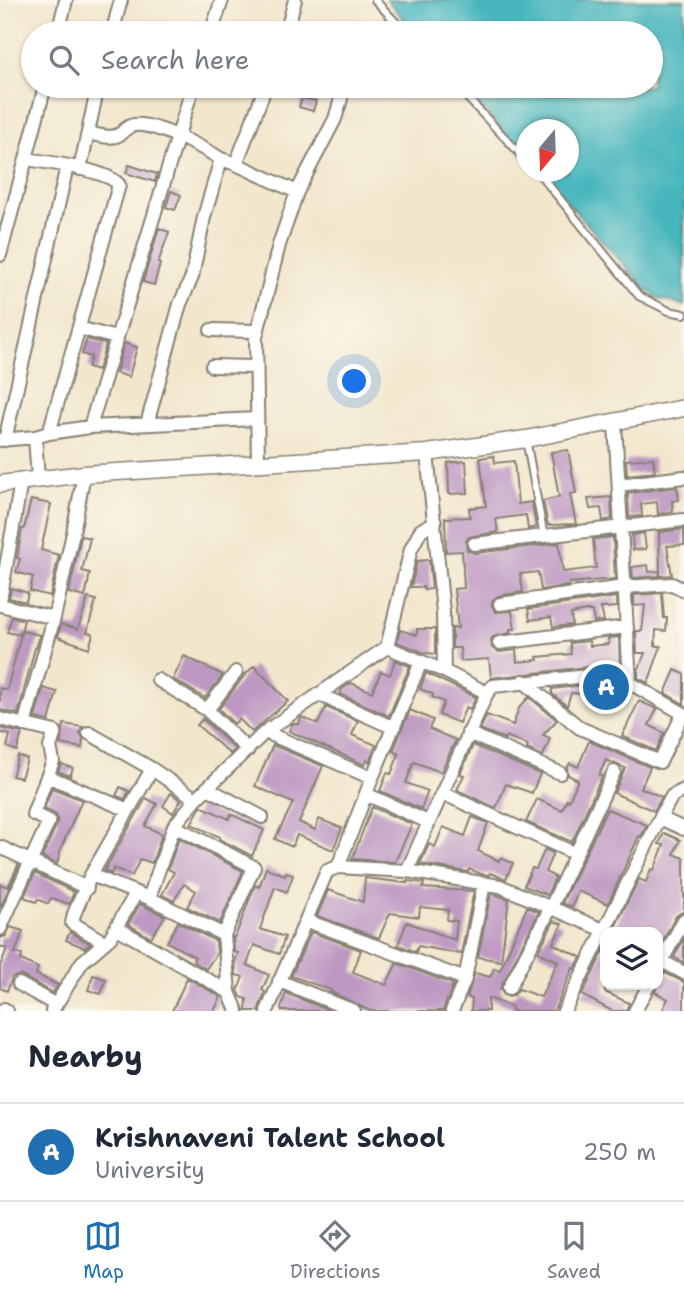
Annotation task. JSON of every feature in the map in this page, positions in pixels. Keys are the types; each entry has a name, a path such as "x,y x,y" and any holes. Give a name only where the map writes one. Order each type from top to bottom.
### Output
{"street":[{"path":"61,21 66,0"},
{"path":"115,21 121,0"},
{"path":"215,21 222,0"},
{"path":"289,21 295,0"},
{"path":"0,255 42,98"},
{"path":"96,98 88,133 74,167 3,440 35,441 49,433 90,427 257,423"},
{"path":"90,427 189,98"},
{"path":"236,164 261,98"},
{"path":"258,463 255,367 257,331 279,245 297,192 335,119 341,98"},
{"path":"88,133 107,138 119,135 126,128 135,125 176,136 297,192"},
{"path":"26,159 74,167 115,180 119,185 49,433"},
{"path":"147,424 180,304 192,277 204,217 221,159"},
{"path":"79,328 116,338"},
{"path":"212,330 257,331"},
{"path":"212,366 255,367"},
{"path":"0,484 84,474 427,453 526,439 684,408"},
{"path":"615,423 629,683"},
{"path":"35,441 36,461 0,603 54,618"},
{"path":"427,453 443,612 444,671"},
{"path":"24,725 54,618 74,533 84,474"},
{"path":"619,485 684,477"},
{"path":"474,544 684,520"},
{"path":"149,898 174,826 196,799 265,732 387,647 411,549 421,530 435,522"},
{"path":"499,604 624,587 672,584 684,590"},
{"path":"499,643 627,627"},
{"path":"387,647 487,693"},
{"path":"338,867 421,662"},
{"path":"207,710 236,672"},
{"path":"407,871 468,733 493,686 523,681 597,675 629,683 682,710 660,762 580,727 523,681"},
{"path":"158,680 207,710 248,750"},
{"path":"318,694 394,728"},
{"path":"0,719 54,732 50,747 53,761 33,814 49,821 0,929"},
{"path":"265,732 372,778"},
{"path":"89,733 152,769 196,799"},
{"path":"468,733 560,773"},
{"path":"104,942 72,923 74,914 89,881 152,769"},
{"path":"509,988 551,907 614,772"},
{"path":"47,776 128,810"},
{"path":"207,788 262,817"},
{"path":"608,927 672,796 684,790"},
{"path":"442,793 576,854"},
{"path":"366,794 428,822"},
{"path":"660,818 684,829"},
{"path":"174,826 254,867 224,935 229,992 237,1011"},
{"path":"0,847 89,881 149,898 224,935"},
{"path":"267,1011 327,871 338,867 407,871 500,886 600,928"},
{"path":"452,1011 465,979 484,884"},
{"path":"19,984 54,1008 82,962 117,928 136,893"},
{"path":"307,920 465,979"},
{"path":"663,956 684,920"},
{"path":"117,928 229,992"},
{"path":"564,1011 600,942"},
{"path":"663,965 684,973"},
{"path":"279,981 348,1010"},
{"path":"635,1011 646,990"}],"lane":[{"path":"375,0 395,21"},
{"path":"468,98 516,149"},
{"path":"546,182 639,296 669,311 684,314"},
{"path":"526,439 544,537"}],"water":[{"path":"387,0 684,0 684,306 658,298 645,288 549,182 579,182 579,119 516,119 516,146 474,98 663,98 663,21 405,21"}],"building":[{"path":"302,98 316,101 313,111 299,107"},
{"path":"129,165 157,174 155,182 126,173"},
{"path":"171,191 181,195 175,210 166,207"},
{"path":"159,228 169,232 158,263 160,264 154,285 143,282"},
{"path":"87,339 106,344 98,370 88,367 91,357 82,354"},
{"path":"124,343 137,347 129,377 116,373"},
{"path":"568,450 576,493 570,494 576,524 548,525 543,501 559,497 551,452"},
{"path":"494,456 495,463 514,461 518,504 532,502 536,527 528,529 526,515 496,519 498,532 469,537 466,541 467,550 475,553 559,543 563,572 596,568 593,539 613,537 615,579 569,583 569,586 541,590 538,572 520,574 523,592 498,596 492,601 496,612 512,611 515,629 493,637 492,648 499,652 516,650 517,662 571,654 570,643 589,641 590,646 609,644 608,638 619,637 620,669 596,666 491,678 489,659 461,661 460,648 452,648 452,628 458,628 454,589 464,588 462,551 446,552 445,518 470,517 469,508 486,506 480,458"},
{"path":"653,458 655,472 627,475 626,460"},
{"path":"466,461 468,493 449,494 448,463"},
{"path":"677,487 679,500 672,501 673,512 658,514 657,502 641,504 642,516 629,517 628,493"},
{"path":"611,497 612,519 603,521 601,508 590,509 588,499"},
{"path":"31,500 51,504 41,550 59,555 50,596 30,591 33,577 16,572 20,559 17,558 22,529"},
{"path":"684,529 684,545 667,546 672,575 660,576 659,532"},
{"path":"644,533 646,549 633,550 632,535"},
{"path":"81,536 90,538 82,571 90,573 85,597 69,593"},
{"path":"429,560 432,589 411,587 417,561"},
{"path":"648,565 649,572 659,571 660,576 633,578 632,567"},
{"path":"11,588 28,593 26,602 9,598"},
{"path":"662,593 664,618 667,618 666,631 656,630 655,646 661,646 648,683 638,678 645,653 637,653 636,631 642,631 645,605 634,606 634,595"},
{"path":"616,597 617,607 601,608 604,621 594,622 592,611 571,614 572,625 553,627 551,617 530,620 528,609"},
{"path":"88,598 96,600 87,632 93,634 89,648 58,637 61,624 78,629"},
{"path":"12,617 24,620 20,635 7,632"},
{"path":"417,629 435,629 435,654 397,642 400,630 417,635"},
{"path":"22,631 40,635 18,714 0,710 0,688 7,690"},
{"path":"184,656 223,675 205,698 173,679"},
{"path":"395,660 410,666 389,716 340,694 342,689 351,683 372,692 381,671 390,675"},
{"path":"254,666 288,701 252,732 239,719 234,724 219,709"},
{"path":"675,670 684,674 684,704 665,693"},
{"path":"426,673 476,697 470,709 466,707 459,723 439,715 444,702 420,689"},
{"path":"585,685 585,694 571,693 567,706 552,694 552,689"},
{"path":"43,688 57,692 49,721 35,718"},
{"path":"529,697 557,720 543,735 550,738 543,756 527,749 528,745 480,729 487,715 513,725 519,708"},
{"path":"639,701 657,709 649,725 664,733 656,751 622,736"},
{"path":"326,707 358,721 352,735 376,745 365,765 289,731 292,724 299,724 301,717 318,724"},
{"path":"410,710 433,720 429,729 456,740 441,772 414,762 406,783 428,791 421,809 380,791 399,754 393,751"},
{"path":"203,719 235,749 230,754 197,725"},
{"path":"64,724 83,727 80,732 83,739 82,748 60,744"},
{"path":"0,728 22,733 17,751 7,747 10,735 0,732"},
{"path":"589,741 650,767 641,788 662,797 654,811 614,793 625,768 606,760 599,775 602,776 572,842 526,822 537,799 562,810 567,799 569,801 578,780 568,775 567,768 570,763 578,767"},
{"path":"273,745 323,766 299,822 315,830 319,819 342,828 333,850 297,835 292,847 275,839 293,803 255,786"},
{"path":"473,745 540,774 532,793 506,784 496,808 457,790 464,775 460,774"},
{"path":"18,756 27,759 21,778 12,776"},
{"path":"61,764 73,768 70,776 58,771"},
{"path":"120,787 129,791 125,799 116,796"},
{"path":"52,788 82,800 59,853 57,864 42,857 58,821 56,815 44,809"},
{"path":"171,793 181,800 173,813 163,806"},
{"path":"146,798 157,804 145,826 162,834 152,863 140,859 132,876 114,868 111,874 104,871"},
{"path":"201,806 229,819 231,814 264,830 252,856 191,824"},
{"path":"372,807 412,824 395,862 352,859"},
{"path":"607,809 647,825 641,837 639,836 608,904 578,891 572,907 562,903"},
{"path":"472,817 488,823 478,851 499,861 500,858 513,863 506,879 469,869 468,872 420,864 429,844 435,847 443,827 465,836"},
{"path":"664,833 680,840 674,854 684,858 684,911 676,916 663,941 663,927 615,927 639,879 646,882 651,869 654,870 664,845 659,844"},
{"path":"179,838 243,871 220,923 187,907 196,891 184,884 174,901 162,895 174,872 168,869"},
{"path":"545,849 553,853 545,872 555,877 547,895 524,886"},
{"path":"18,865 0,908 0,884 8,887"},
{"path":"266,868 293,875 287,892 275,887 260,929 285,937 279,954 254,945 247,965 269,975 262,990 265,992 258,1011 246,1011 247,999 241,997 238,990 243,977 236,975 235,962 238,953 234,952 233,937 255,885 259,887"},
{"path":"35,873 74,892 69,904 51,898 48,904 24,897"},
{"path":"365,878 424,883 423,888 474,891 461,954 418,946 416,952 398,945 407,922 455,940 457,921 447,920 448,910 420,907 419,917 390,913 379,938 317,916 328,890 363,902"},
{"path":"491,893 509,899 501,961 478,957"},
{"path":"140,904 165,916 151,938 128,924"},
{"path":"527,907 539,912 500,989 509,997 519,989 541,997 558,961 538,952 554,921 562,924 553,944 581,957 575,969 573,968 554,1011 511,1011 512,1007 488,998 488,1011 471,1011 472,999 467,997 475,973 490,977 494,968 500,970"},
{"path":"178,922 216,941 217,953 206,969 193,961 195,957 167,942"},
{"path":"10,927 23,931 15,953 22,955 21,960 38,968 36,974 58,985 53,993 20,975 12,977 7,991 0,988 0,966 7,949 0,946 0,938 6,936"},
{"path":"70,932 90,944 85,948 66,940"},
{"path":"311,932 361,950 353,972 386,985 397,963 453,984 443,1011 370,1011 331,990 291,976"},
{"path":"684,938 684,963 674,957"},
{"path":"600,958 600,990 629,1003 626,1011 612,1011 582,995"},
{"path":"663,974 684,982 684,1011 663,1009 668,999 655,992 663,990"},
{"path":"93,975 106,979 101,994 88,990"},
{"path":"187,978 221,997 214,1011 172,1011"},
{"path":"286,993 330,1011 282,1011"}],"place":[{"name":"Krishnaveni Talent School","path":"606,687"}]}
